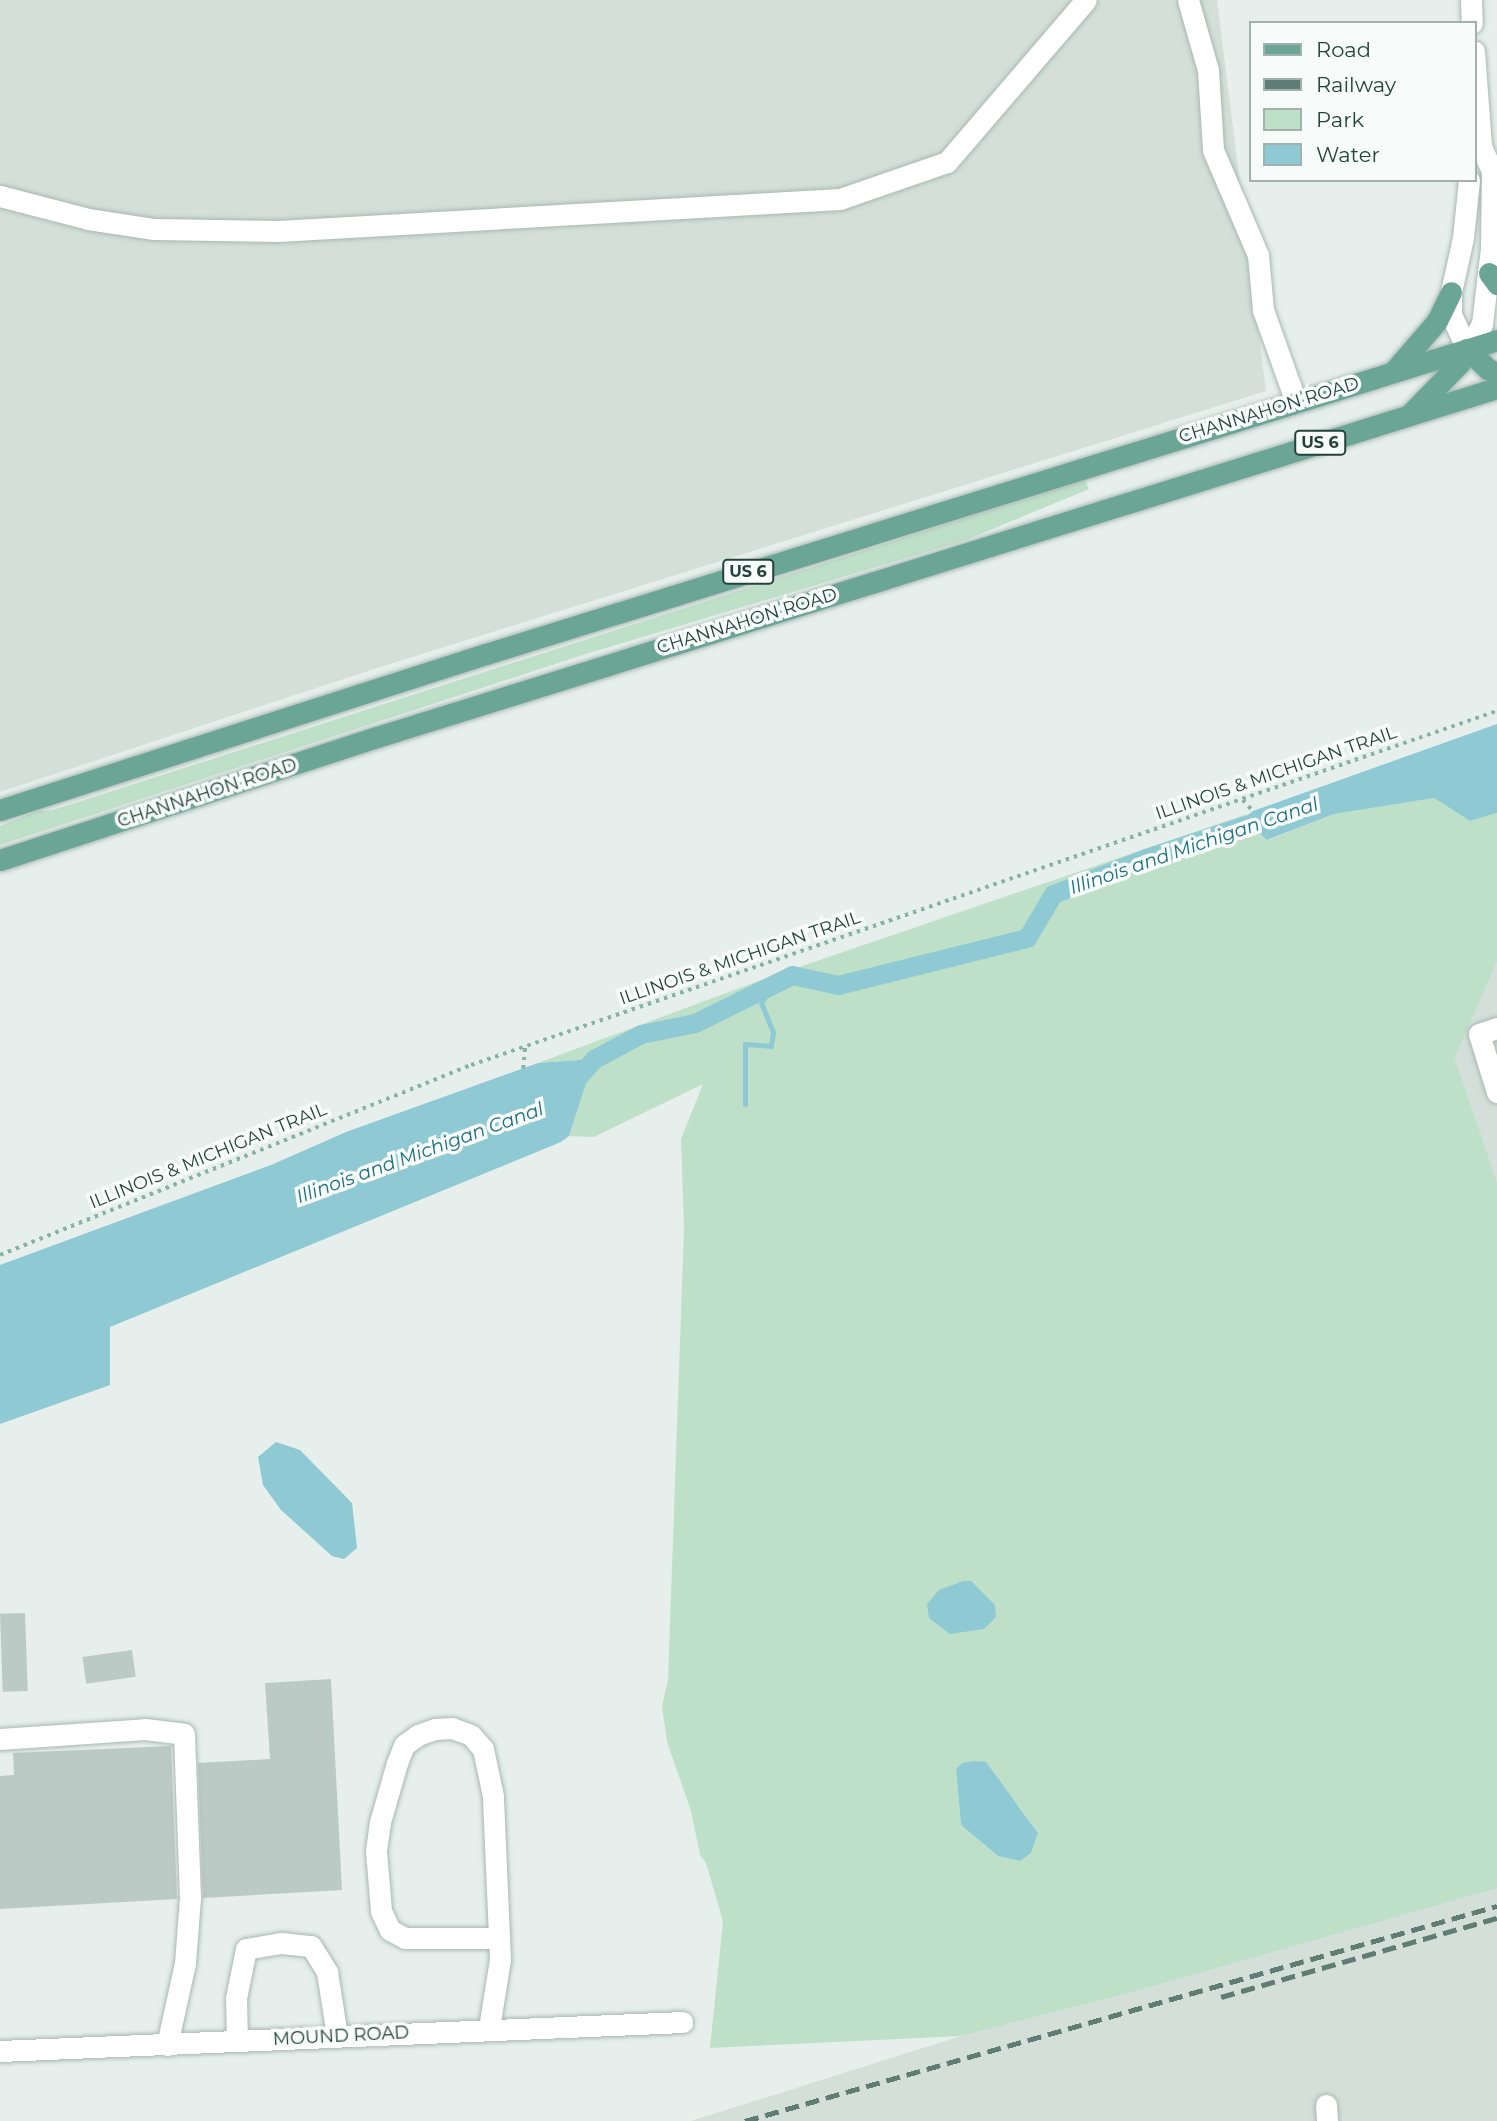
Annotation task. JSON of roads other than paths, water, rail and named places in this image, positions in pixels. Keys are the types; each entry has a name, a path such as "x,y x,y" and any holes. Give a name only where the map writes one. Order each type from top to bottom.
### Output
{"main road":[{"path":"1392,372 1437,321 1451,292"},
{"name":"CHANNAHON ROAD","path":"0,810 512,645 1497,340"},
{"path":"1408,416 1459,364 1468,349 1488,369 1497,373"},
{"name":"CHANNAHON ROAD","path":"0,860 390,733 1497,388"}],"street":[{"path":"0,196 88,219 154,229 278,231 840,199 947,162 1086,0"},
{"path":"1188,0 1208,70 1213,150 1258,254 1263,310 1296,402"},
{"path":"1471,0 1472,21"},
{"path":"1468,349 1482,324 1493,279 1492,171 1478,153 1476,102"},
{"path":"1468,349 1451,314 1451,292 1463,238 1469,182"},
{"path":"1497,1028 1479,1034 1497,1092"},
{"path":"489,2028 500,1959 493,1796 483,1749 471,1735 452,1728 435,1729 418,1735 404,1745 393,1775 380,1822 376,1851 381,1911 390,1930 405,1938 499,1938"},
{"path":"0,1740 145,1729 184,1734 190,1898 185,1963 167,2045"},
{"path":"237,2041 236,1998 246,1949 281,1943 311,1946 327,1972 337,2036"},
{"name":"MOUND ROAD","path":"0,2051 489,2028 682,2022"}],"water":[{"path":"1497,724 1497,813 1470,821 1434,798 1334,814 1267,840 1257,830 1225,832 1253,811"},
{"path":"594,1059 569,1136 561,1142 110,1327 110,1385 0,1424 0,1265 271,1165 346,1132 538,1063"},
{"path":"276,1442 300,1450 352,1503 357,1548 344,1559 332,1556 281,1510 263,1485 258,1457"},
{"path":"963,1581 971,1581 995,1605 996,1617 984,1629 950,1634 929,1618 927,1604 939,1590"},
{"path":"986,1762 1038,1833 1031,1853 1020,1861 998,1856 961,1825 956,1769 962,1763"}],"waterway":[{"name":"Illinois and Michigan Canal","path":"577,1078 594,1059 641,1034 695,1023 792,975 838,985 1027,938 1053,894 1146,858 1249,824"},
{"path":"745,1104 745,1044 771,1046 773,1032 761,1003 772,985"}],"railway":[{"path":"745,2121 1497,1906"},
{"path":"1221,1997 1497,1918"}]}
